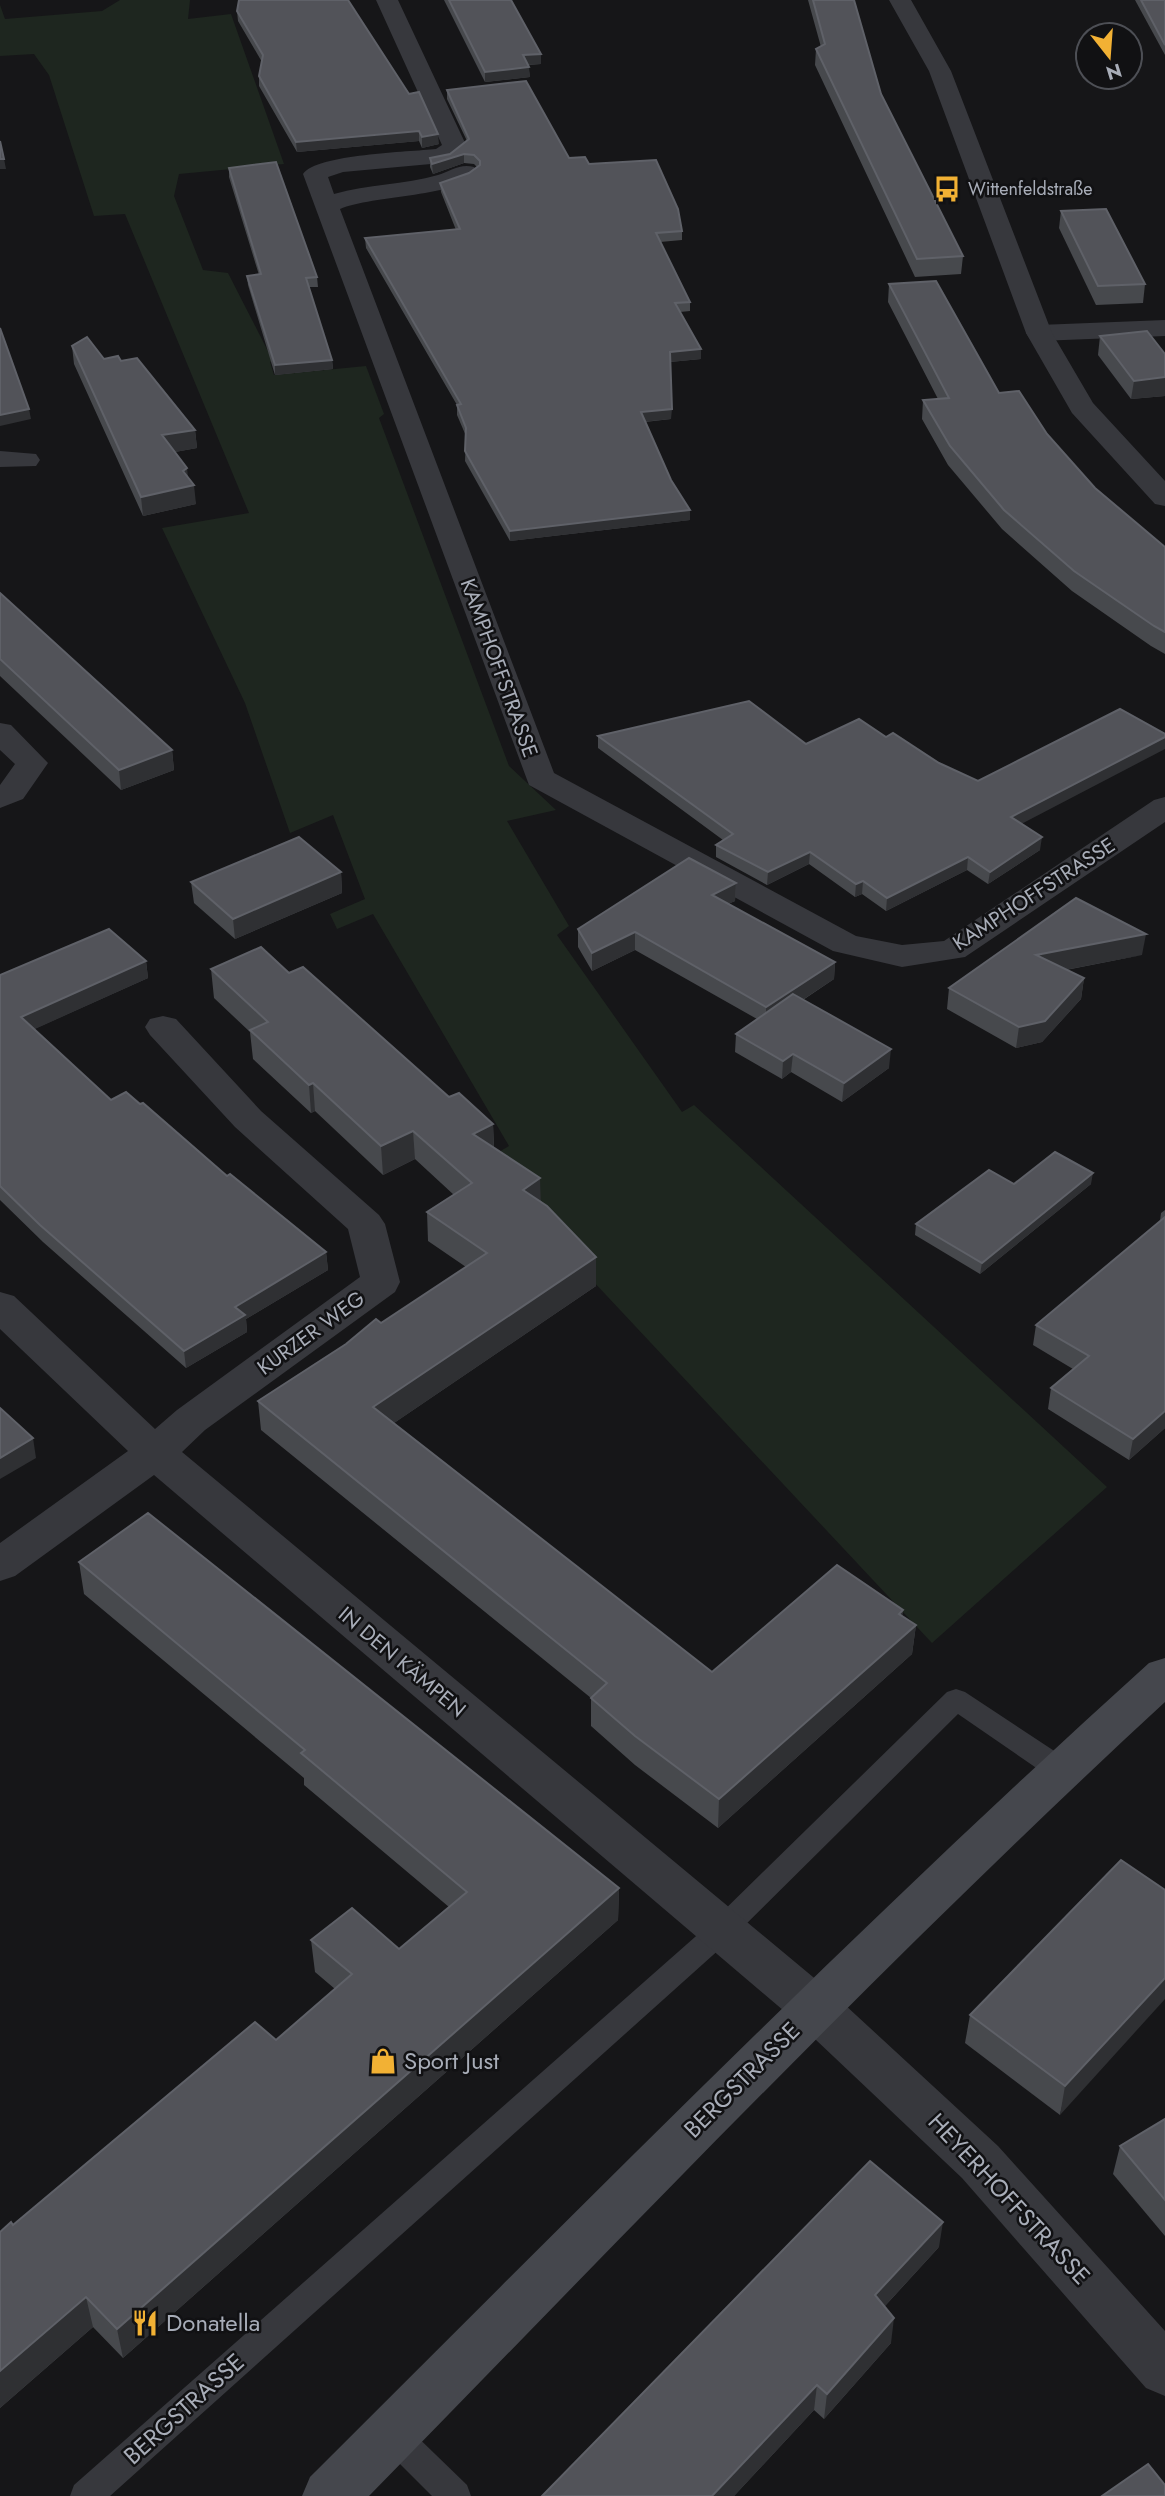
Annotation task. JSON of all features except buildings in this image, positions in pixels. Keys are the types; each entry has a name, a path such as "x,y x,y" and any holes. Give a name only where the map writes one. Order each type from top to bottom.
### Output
{"main road":[{"name":"BERGSTRASSE","path":"330,2496 814,2007 1061,1770 1165,1675"}],"street":[{"name":"KAMPHOFFSTRASSE","path":"387,0 455,147 442,156 341,165 315,174 540,778 845,944 902,956 953,950 1165,807"},
{"path":"900,0 940,71 1039,333 1082,407 1165,498"},
{"path":"1039,333 1165,328"},
{"path":"0,733 32,763 12,792 0,798"},
{"name":"KURZER WEG","path":"0,1565 155,1453 191,1420 381,1282 366,1224 248,1119 163,1027"},
{"name":"IN DEN KÄMPEN","path":"0,1306 155,1453 814,2007"},
{"name":"HEYERHOFFSTRASSE","path":"814,2007 980,2162 1165,2370"}],"lane":[{"name":"BERGSTRASSE","path":"86,2496 722,1930 956,1699 1061,1770"},
{"path":"392,2434 455,2496"}],"shaded area":[{"path":"120,0 190,0 188,19 231,14 284,164 179,174 174,196 203,270 228,273 273,361 270,362 274,375 366,366 384,414 379,418 509,766 556,810 507,821 569,926 557,935 682,1112 694,1105 1107,1487 932,1643 533,1217 487,1159 509,1146 373,914 337,929 330,914 365,899 333,815 290,833 245,703 162,528 249,513 125,214 94,216 49,75 34,54 0,56 0,5 5,19 102,11"}],"place":[{"name":"Wittenfeldstraße","path":"947,189"},
{"name":"Sport Just","path":"383,2061"},
{"name":"Donatella","path":"145,2323"}]}
